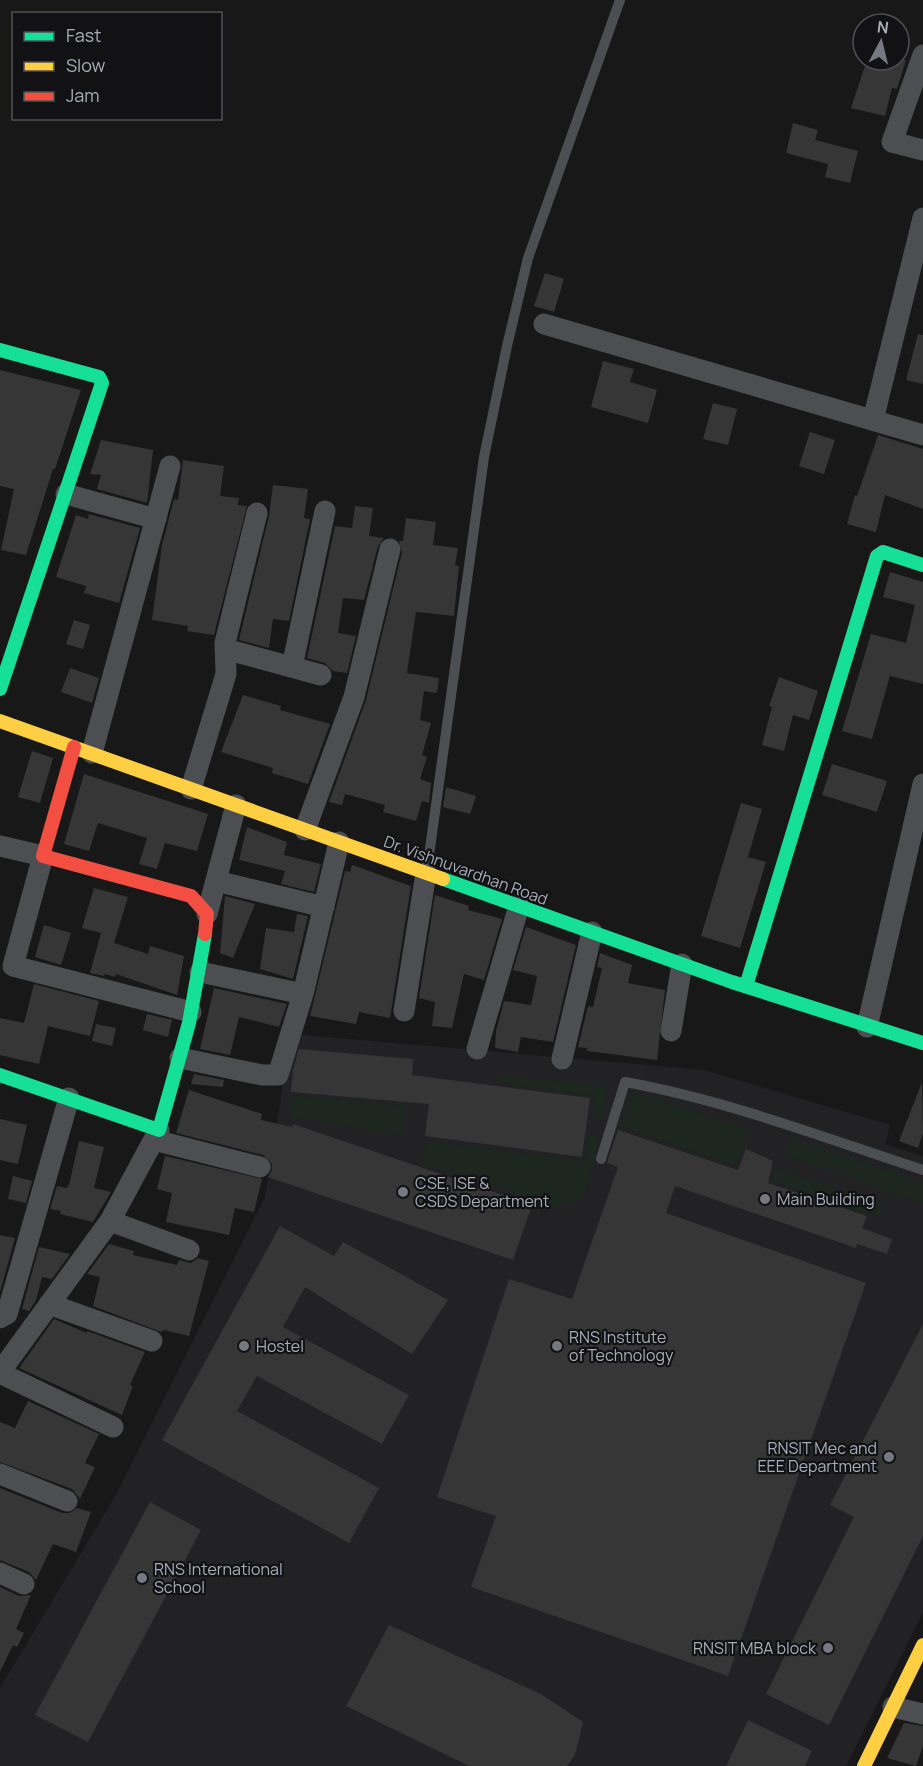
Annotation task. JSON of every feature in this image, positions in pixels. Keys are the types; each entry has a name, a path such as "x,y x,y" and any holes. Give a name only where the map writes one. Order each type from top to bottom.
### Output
{"street":[{"path":"923,55 892,142 923,150"},
{"path":"873,420 923,218"},
{"path":"544,324 923,435"},
{"path":"0,350 79,371 101,380 66,494 0,689"},
{"path":"171,466 83,750 43,856 13,966 191,1012"},
{"path":"66,494 156,519"},
{"path":"292,667 325,511"},
{"path":"191,789 226,674 225,649 257,513"},
{"path":"305,830 354,697 390,549"},
{"path":"746,986 877,556 883,552 923,565"},
{"path":"225,649 321,675"},
{"name":"Dr. Vishnuvardhan Road","path":"0,721 682,964 867,1027 923,1043"},
{"path":"867,1027 923,784"},
{"path":"113,1427 0,1372 110,1221 156,1135 180,1058 200,972 207,914 236,805"},
{"path":"180,1058 262,1075 278,1075 303,994 339,842"},
{"path":"0,846 191,896 207,914"},
{"path":"404,1011 426,873"},
{"path":"216,881 324,907"},
{"path":"477,1049 519,906"},
{"path":"562,1059 592,932"},
{"path":"670,1030 682,964"},
{"path":"200,972 303,994"},
{"path":"0,1075 69,1098 156,1135 260,1167"},
{"path":"0,1318 7,1314 69,1098"},
{"path":"110,1221 189,1250"},
{"path":"50,1304 152,1341"},
{"path":"0,1474 67,1501"},
{"path":"0,1573 24,1584"},
{"path":"864,1766 923,1645"},
{"path":"893,1707 923,1714"}],"lane":[{"path":"426,873 484,457 507,346 528,258 620,0"},
{"path":"601,1159 625,1082 658,1088 774,1121 923,1170"}],"shaded area":[{"name":"RNS Institute of Technology","path":"291,1034 704,1070 890,1125 885,1144 923,1156 923,1612 846,1766 0,1766 0,1688 116,1495 265,1197"},
{"path":"498,1075 608,1087 604,1119 591,1117 594,1096 497,1083"},
{"path":"633,1090 749,1131 737,1167 621,1126"},
{"path":"293,1096 406,1106 403,1136 290,1117"},
{"path":"589,1135 600,1137 584,1197 570,1204 553,1206 422,1164 426,1141 584,1161"},
{"path":"791,1137 923,1183 923,1204 785,1155"},
{"path":"777,1168 883,1205 879,1218 772,1181"}],"building":[{"path":"863,72 902,72 897,89 892,88 885,116 851,108"},
{"path":"793,123 818,130 815,140 858,151 850,183 825,177 828,164 786,153"},
{"path":"545,273 564,279 554,312 534,306"},
{"path":"918,334 923,335 923,384 906,380"},
{"path":"603,361 634,369 630,382 657,390 648,423 591,407"},
{"path":"0,370 81,390 26,555 1,550 14,489 0,486"},
{"path":"713,403 737,409 728,445 703,439"},
{"path":"810,432 835,440 824,474 799,466"},
{"path":"878,435 923,449 923,509 885,495 876,532 847,524 855,495 857,496"},
{"path":"101,440 153,450 147,503 97,489 101,475 90,474"},
{"path":"183,460 224,466 220,496 239,498 238,505 247,506 214,635 187,631 188,626 152,620 162,545 174,499 178,500"},
{"path":"273,485 308,489 304,518 310,519 289,621 273,619 269,648 239,640 269,516"},
{"path":"355,506 373,508 369,536 384,538 378,546 364,600 343,598 338,633 356,636 347,673 333,671 325,663 307,658 335,526 352,528"},
{"path":"89,514 140,528 119,603 84,593 86,586 56,577 76,515 88,519"},
{"path":"406,518 436,522 433,545 458,548 455,565 459,566 454,616 416,612 407,673 439,678 437,693 424,691 420,720 431,723 422,755 427,757 420,779 431,783 429,803 422,801 416,821 383,812 385,805 345,794 342,805 329,802 366,700 402,552 399,541 403,541"},
{"path":"890,572 923,582 923,684 890,676 872,739 842,731 871,634 906,643 915,605 883,597"},
{"path":"74,620 90,625 83,649 66,644"},
{"path":"70,668 99,678 92,703 61,692"},
{"path":"779,677 818,691 809,720 793,715 784,751 762,745 772,707 769,706"},
{"path":"243,695 281,706 280,710 330,724 308,784 272,773 273,768 221,752"},
{"path":"32,751 53,758 40,803 18,797"},
{"path":"832,764 887,781 877,812 822,795"},
{"path":"84,774 208,814 197,851 165,843 157,869 139,864 147,838 98,823 89,851 64,844"},
{"path":"446,787 476,796 470,814 443,807"},
{"path":"741,803 762,809 748,857 766,862 740,948 701,936"},
{"path":"247,827 287,842 284,855 321,864 314,892 281,884 285,871 239,860"},
{"path":"352,865 411,886 390,1018 359,1012 356,1024 310,1016 345,871 350,872"},
{"path":"94,888 128,897 114,943 148,954 150,946 184,956 177,995 116,974 115,977 90,973 101,933 82,928"},
{"path":"435,895 469,906 468,910 502,919 484,980 464,974 452,1028 432,1026 435,1002 419,998"},
{"path":"225,896 255,904 233,958 220,953"},
{"path":"297,914 308,916 293,979 260,969 266,928 294,932"},
{"path":"44,925 71,933 61,965 35,957"},
{"path":"526,927 576,945 553,1042 521,1037 518,1052 495,1048 496,1031 504,1001 531,1005 537,976 513,970"},
{"path":"600,953 632,965 628,983 665,990 657,1060 587,1051 587,1048 578,1047 588,1006 593,1007 602,968 597,967"},
{"path":"34,984 99,1001 90,1036 48,1026 39,1064 0,1055 0,1018 24,1023"},
{"path":"214,988 287,1004 279,1027 239,1017 230,1055 200,1049"},
{"path":"147,1014 172,1020 168,1037 143,1030"},
{"path":"96,1024 116,1028 112,1046 92,1041"},
{"path":"299,1049 413,1059 412,1075 590,1098 582,1157 425,1136 429,1104 291,1092 293,1070"},
{"path":"194,1074 224,1080 223,1087 191,1084"},
{"path":"922,1082 923,1133 918,1148 899,1141"},
{"name":"CSE, ISE & CSDS Department","path":"189,1090 262,1114 261,1120 292,1127 293,1124 532,1205 513,1260 268,1177 272,1171 272,1164 263,1155 176,1133"},
{"path":"0,1119 27,1125 18,1164 0,1160"},
{"path":"618,1130 738,1170 746,1149 773,1161 768,1183 867,1216 862,1228 892,1239 887,1254 857,1244 856,1248 675,1186 666,1213 866,1283 728,1676 471,1587 496,1516 437,1497 509,1279 572,1299 618,1167 607,1163"},
{"path":"79,1141 104,1147 94,1188 111,1192 93,1222 60,1214 61,1211 50,1209 57,1186 66,1188 69,1185"},
{"path":"165,1156 262,1179 254,1212 235,1208 229,1235 166,1222 172,1193 157,1189"},
{"path":"13,1176 32,1181 26,1203 8,1199"},
{"path":"280,1226 334,1256 343,1242 448,1300 412,1354 305,1287 283,1327 409,1395 382,1444 257,1376 237,1411 379,1488 349,1543 162,1440"},
{"path":"0,1235 15,1238 0,1292"},
{"path":"109,1244 134,1251 133,1255 177,1265 179,1260 191,1263 198,1258 209,1261 189,1336 164,1330 161,1332 93,1306 100,1277 87,1274"},
{"path":"39,1247 70,1254 52,1279 42,1277 36,1300 29,1311 22,1309"},
{"path":"54,1319 87,1333 87,1331 145,1352 130,1385 133,1386 122,1415 19,1368"},
{"path":"923,1324 923,1536 829,1725 766,1694 854,1517 830,1505"},
{"path":"28,1401 99,1434 85,1463 95,1467 80,1499 72,1489 0,1462 0,1422 15,1428"},
{"path":"0,1488 62,1513 69,1513 77,1508 91,1512 76,1552 53,1544 36,1580 29,1572 0,1560"},
{"name":"RNS International School","path":"150,1502 201,1530 88,1742 35,1715"},
{"path":"0,1587 19,1596 31,1595 16,1629 24,1633 17,1647 13,1645 0,1672"},
{"path":"389,1625 541,1694 583,1722 575,1755 567,1766 469,1766 346,1706"},
{"path":"748,1720 812,1751 805,1766 726,1766"},
{"path":"904,1723 923,1726 923,1746 916,1766 887,1758"}],"traffic: fast":[{"path":"0,350 99,377 102,383 0,689"},
{"path":"746,986 877,556 883,552 923,565"},
{"path":"443,879 732,982 923,1043"},
{"path":"0,1075 159,1130 189,1023 205,934"}],"traffic: slow":[{"path":"0,721 443,879"},
{"path":"864,1766 923,1645"}],"traffic: jam":[{"path":"74,747 43,856 191,896 207,914 205,934"}],"place":[{"name":"CSE, ISE & CSDS Department","path":"403,1192"},
{"name":"Main Building","path":"765,1199"},
{"name":"Hostel","path":"244,1346"},
{"name":"RNS Institute of Technology","path":"557,1346"},
{"name":"RNSIT Mec and EEE Department","path":"889,1457"},
{"name":"RNS International School","path":"142,1578"},
{"name":"RNSIT MBA block","path":"828,1648"}]}
